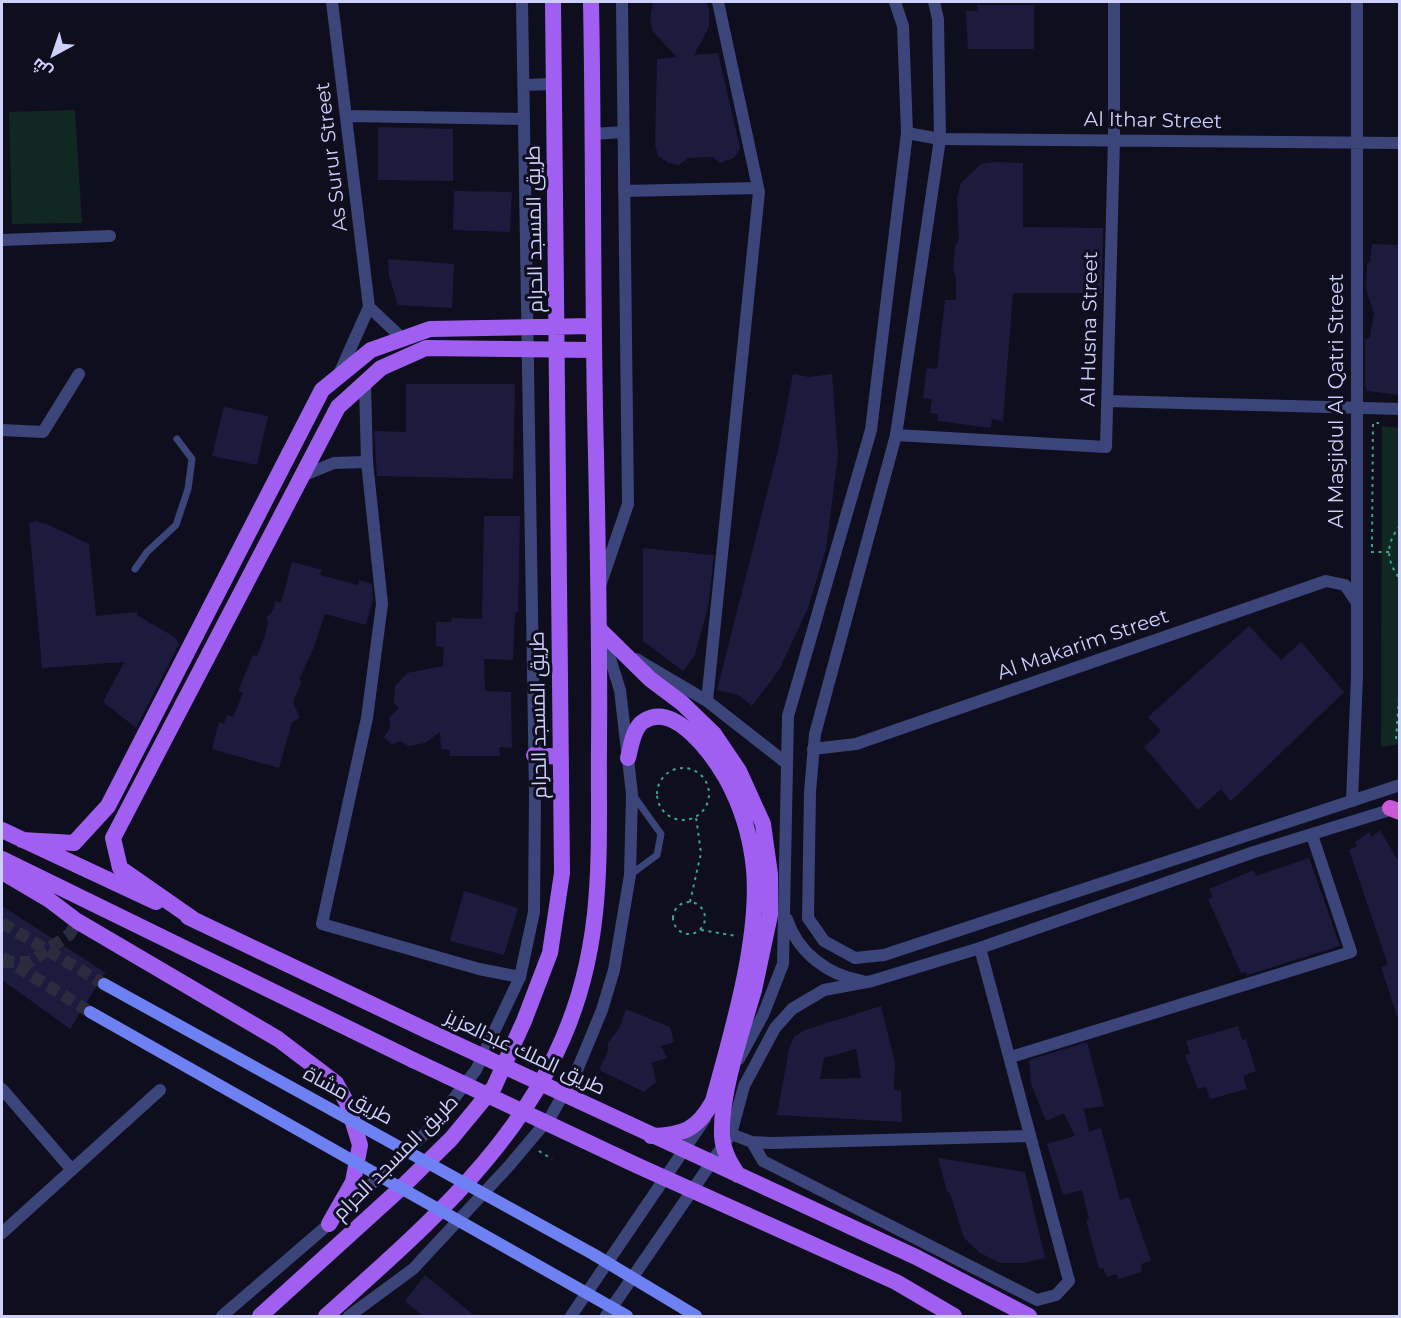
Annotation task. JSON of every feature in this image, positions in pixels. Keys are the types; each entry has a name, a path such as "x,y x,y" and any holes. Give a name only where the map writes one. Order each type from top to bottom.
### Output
{"main road":[{"name":"طريق المسجد الحرام","path":"260,1317 451,1139 494,1087 524,1021 550,953 562,873 553,2"},
{"path":"326,1317 468,1180 530,1102 562,1040 586,977 597,911 600,859 601,631 593,350 594,134 591,2"},
{"path":"22,840 74,843 108,806 322,390 370,350 430,329 593,326"},
{"path":"196,921 120,868 113,838 338,407 381,368 426,348 593,350"},
{"path":"601,631 650,679 682,703 714,734 733,775 763,824 770,874 770,915 760,967 724,1105 722,1137 728,1159 738,1175"},
{"path":"628,758 636,730 644,721 660,717 680,723 733,775 749,840 756,900 750,944 713,1101 704,1117 691,1128 676,1135 651,1136"},
{"path":"534,755 561,757"},
{"name":"طريق الملك عبدالعزيز","path":"2,830 651,1136 916,1257 1029,1317"},
{"path":"2,859 413,1060 896,1282 954,1317"},
{"path":"2,872 48,898 77,921 278,1039 336,1083 347,1103 360,1145 353,1182 329,1224"},
{"name":"طريق مشاة","path":"104,984 592,1254 696,1317"},
{"path":"90,1012 627,1317"}],"street":[{"name":"As Surur Street","path":"332,2 348,116 369,307"},
{"path":"222,1317 329,1224 430,1129 476,1070 520,977 534,912 534,755 522,2"},
{"path":"599,590 628,504 622,2"},
{"path":"707,701 758,188 718,2"},
{"path":"572,1317 696,1136 763,1015 783,964 785,762 788,716 871,430 907,133 903,26 896,2"},
{"path":"934,2 938,19 940,139 896,435 814,734 808,918 824,941 855,958 884,955 1400,785"},
{"name":"Al Husna Street","path":"896,435 1106,447 1114,139 1113,2"},
{"name":"Al Masjidul Al Qatri Street","path":"1352,801 1357,676 1357,2"},
{"path":"523,84 554,84"},
{"path":"348,116 524,119"},
{"path":"594,134 623,132"},
{"name":"Al Ithar Street","path":"907,133 940,139 1400,143"},
{"path":"624,191 758,188"},
{"path":"2,240 110,236"},
{"path":"338,377 369,307 403,339"},
{"path":"2,430 43,432 79,374"},
{"path":"364,384 367,462 382,604 367,718 322,924 479,969 520,977"},
{"path":"1108,401 1400,408"},
{"path":"302,476 334,463 367,462"},
{"name":"Al Makarim Street","path":"813,749 856,744 1326,581 1345,585 1356,602"},
{"path":"349,1317 413,1269 508,1167 551,1116 578,1068 602,1010 614,970 630,875 632,794 620,690 601,631"},
{"path":"626,653 707,701 785,762"},
{"path":"606,1317 731,1134 744,1086 775,1028 792,1009 824,990 873,981 980,948 1254,852 1396,809"},
{"path":"1011,1057 1352,952 1312,835"},
{"path":"785,912 800,944 817,962 849,978 873,981"},
{"path":"752,1142 763,1161 1037,1300 1056,1296 1070,1281 980,948"},
{"path":"2,1090 72,1170"},
{"path":"2,1233 160,1090"},
{"path":"731,1134 752,1142 1030,1136"}],"lane":[{"path":"135,569 147,552 176,525 188,489 192,459 177,439"},
{"path":"630,875 657,855 661,834 632,794"}],"path":[{"path":"1371,552 1373,423 1382,423"},
{"path":"1400,526 1393,534 1389,552 1393,570 1400,579"},
{"path":"1356,553 1389,552"},
{"path":"1400,608 1400,641"},
{"path":"1396,739 1400,684"},
{"path":"690,902 701,853 696,817 707,804 707,786 697,772 680,768 671,771 659,782 657,798 660,806 665,813 680,820 696,817"},
{"path":"690,902 676,909 674,923 685,933 700,930 740,937"},
{"path":"690,902 703,910 705,921 700,930"}],"green space":[{"path":"75,110 82,223 12,224 9,112"},
{"path":"1382,426 1399,428 1400,744 1381,747"}],"building":[{"path":"653,2 706,2 709,9 709,27 694,55 718,53 740,148 734,158 720,163 712,157 688,158 679,165 668,163 658,156 655,144 657,59 677,57 653,32 650,19"},
{"path":"977,5 1034,5 1034,49 968,49 966,11 978,11"},
{"path":"378,127 453,129 453,181 378,180"},
{"path":"1023,163 1023,227 1103,228 1102,293 1013,293 1003,421 992,419 991,428 938,421 938,414 930,413 932,399 923,398 927,368 937,369 945,300 956,300 956,279 953,268 955,247 959,239 957,197 961,183 981,164"},
{"path":"454,191 512,192 510,232 453,230"},
{"path":"1372,244 1400,245 1400,395 1367,391 1365,385 1365,340 1370,337 1374,313 1366,290 1367,263 1370,262"},
{"path":"388,259 454,264 452,308 398,305 389,276"},
{"path":"793,374 809,377 832,374 838,456 826,549 808,608 779,670 752,706 738,695 717,690 779,446"},
{"path":"406,384 515,384 513,479 377,476 374,431 406,432"},
{"path":"224,407 268,416 257,465 212,456"},
{"path":"484,516 520,516 518,612 515,612 513,660 484,659 485,691 511,692 512,748 499,747 500,756 450,756 450,750 441,749 440,732 425,743 409,746 399,741 392,745 384,737 390,728 389,718 399,708 394,703 395,686 407,673 443,666 444,647 436,646 436,622 451,622 452,618 482,619"},
{"path":"35,521 49,525 89,544 96,616 138,612 137,615 176,638 179,644 136,728 103,702 124,662 42,668 29,523"},
{"path":"643,548 714,555 708,607 695,655 683,671 643,641"},
{"path":"292,562 322,570 320,575 358,585 359,580 372,584 373,599 366,625 325,614 314,647 299,680 302,681 293,702 300,718 292,722 279,768 212,749 219,722 224,724 227,715 233,717 243,693 238,691 253,655 257,656 265,636 268,623 266,618 274,609 275,601 281,603"},
{"path":"1249,626 1281,660 1301,642 1344,692 1231,801 1221,789 1198,810 1144,747 1161,731 1148,717"},
{"path":"1380,830 1400,864 1400,1016 1397,1016 1381,967 1388,965 1349,850 1357,846 1355,842 1369,832 1372,837"},
{"path":"1309,858 1340,946 1247,975 1246,972 1241,973 1208,899 1213,897 1209,889 1254,870 1256,876"},
{"path":"464,891 518,908 504,955 450,941"},
{"path":"2,906 106,973 97,980 96,987 70,1029 2,980"},
{"path":"881,1006 895,1062 894,1090 901,1091 902,1122 777,1115 789,1049 794,1037 805,1030","holes":["856,1049 861,1078 820,1079 824,1058"]},
{"path":"626,1009 670,1027 674,1042 661,1046 667,1058 652,1063 656,1082 644,1092 599,1070 608,1051 608,1043 620,1027"},
{"path":"1238,1026 1242,1040 1246,1039 1256,1071 1243,1076 1247,1089 1210,1099 1206,1087 1198,1089 1185,1055 1190,1054 1186,1041"},
{"path":"1087,1042 1104,1106 1084,1109 1089,1132 1101,1128 1120,1200 1129,1197 1151,1261 1141,1264 1142,1272 1118,1279 1116,1274 1107,1277 1103,1268 1099,1269 1086,1220 1089,1219 1082,1190 1063,1195 1047,1144 1075,1136 1064,1113 1046,1121 1031,1084 1029,1060"},
{"path":"938,1158 1025,1172 1045,1258 1023,1263 1001,1263 980,1253 964,1238 950,1193 947,1192"},
{"path":"425,1275 476,1317 424,1317 405,1301"}],"tunnel":[{"path":"2,962 30,962 70,934 77,921"},
{"path":"2,923 104,984"},
{"path":"2,957 90,1012"}]}
